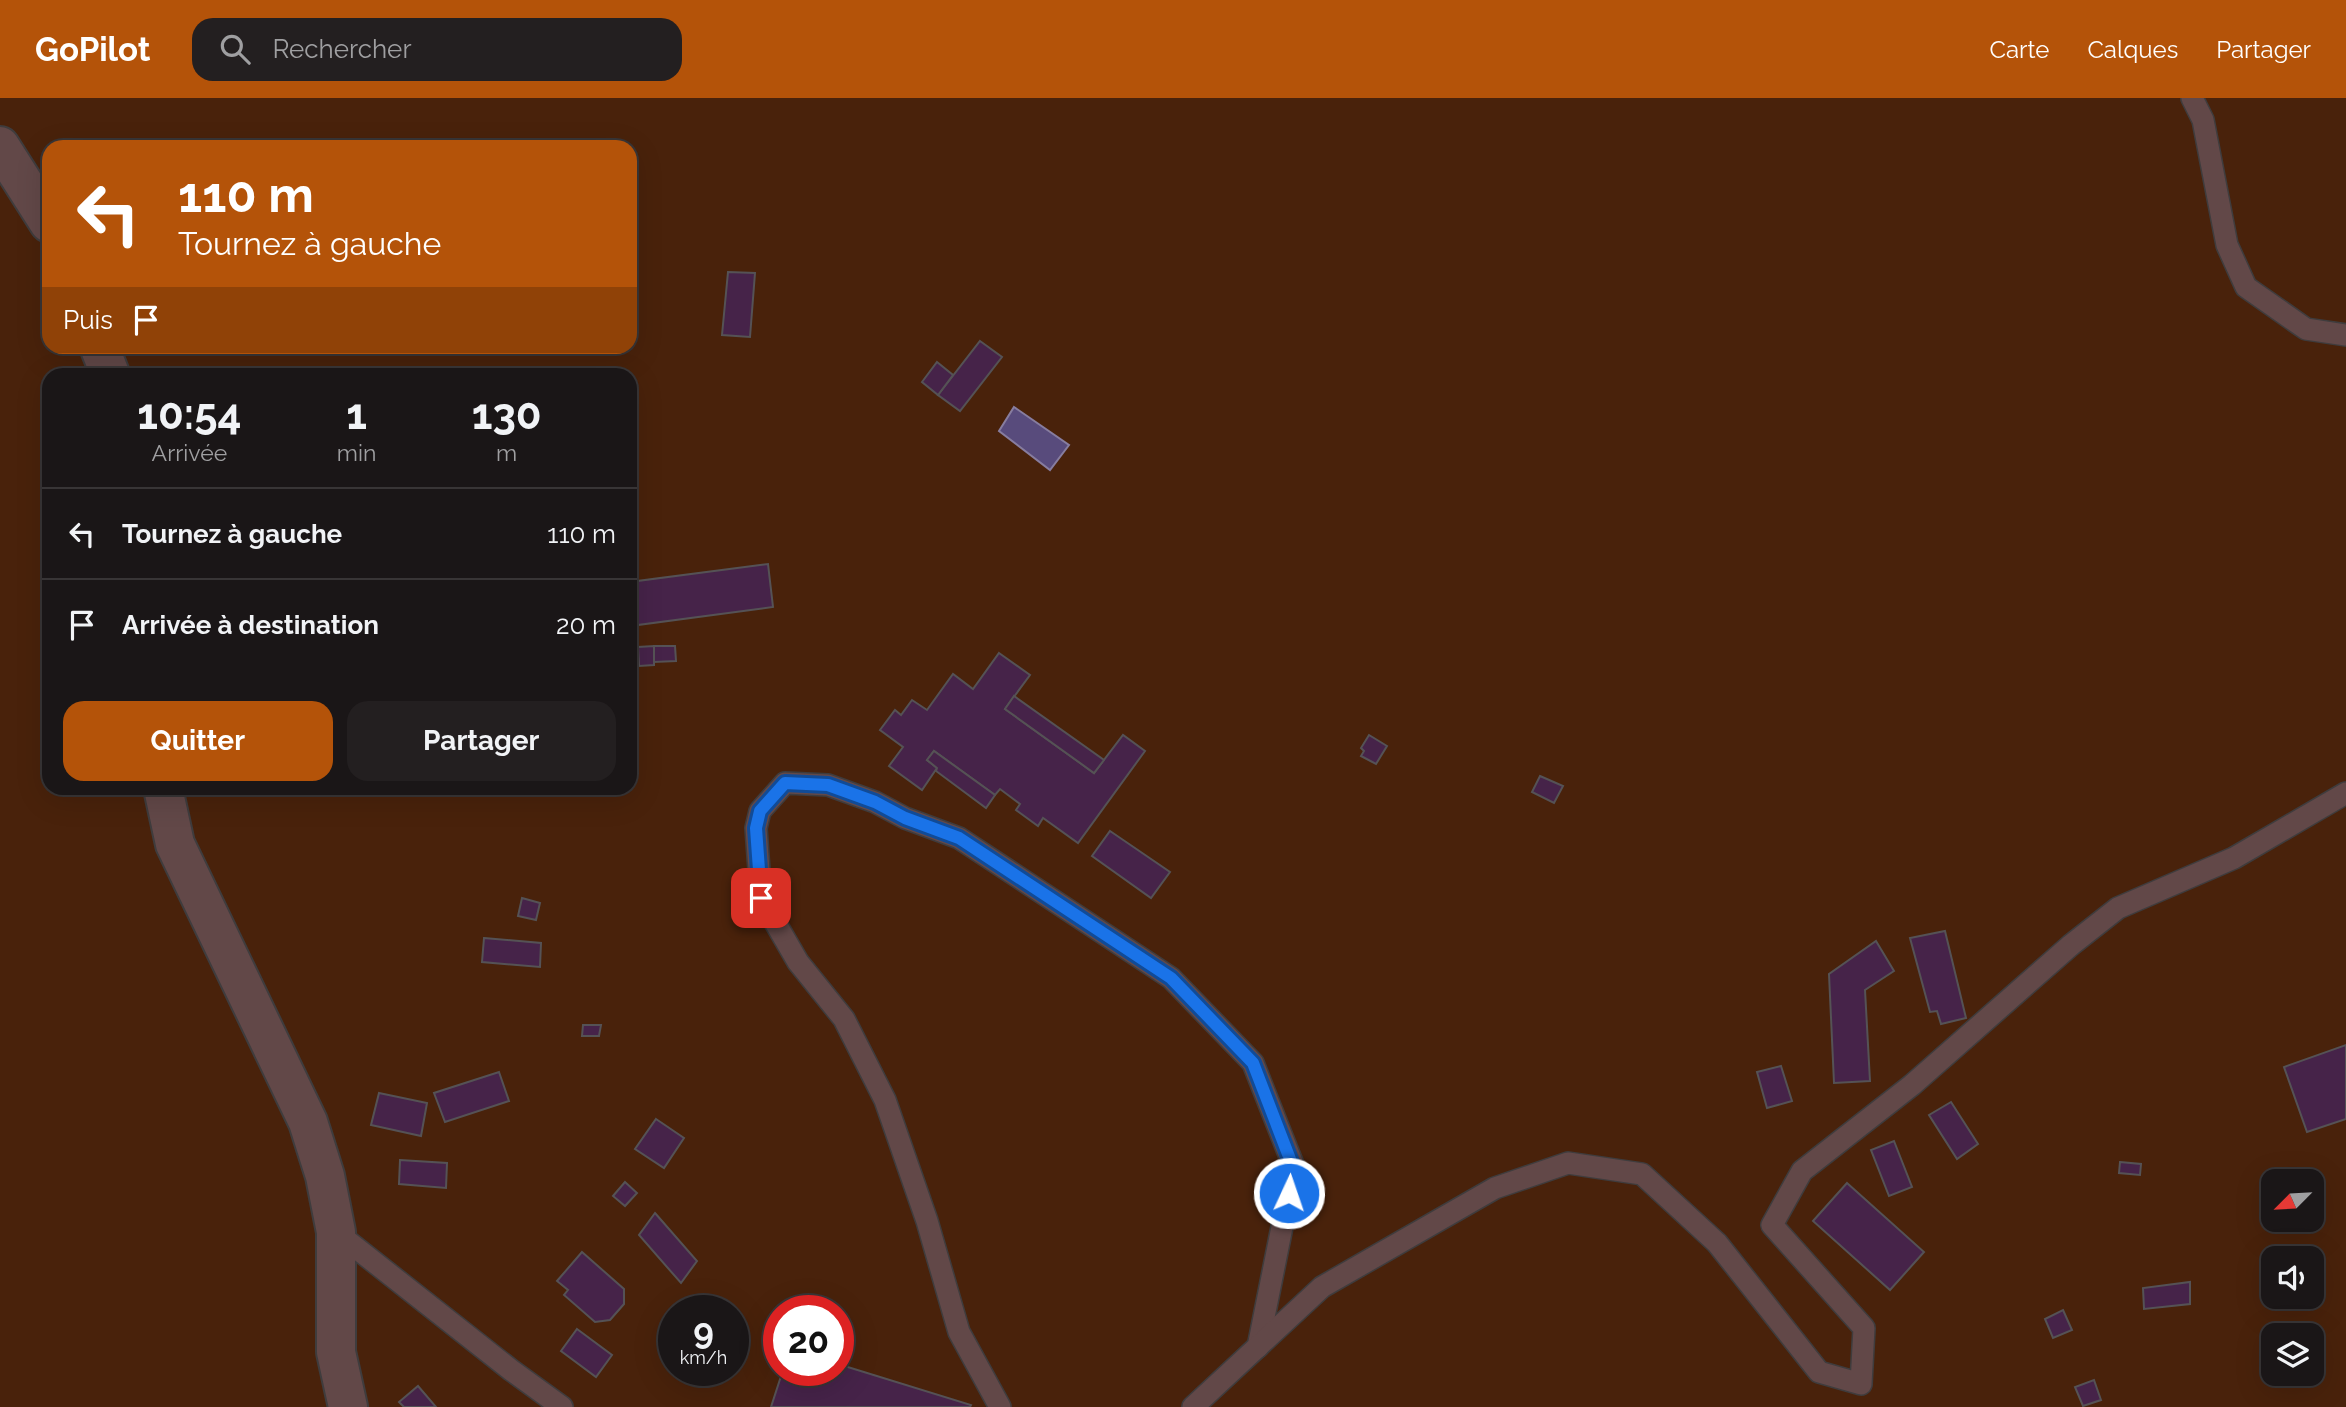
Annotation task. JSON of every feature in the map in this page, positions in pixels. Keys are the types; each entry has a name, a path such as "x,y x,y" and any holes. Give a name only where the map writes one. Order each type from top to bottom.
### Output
{"street":[{"path":"0,146 42,212"},
{"path":"164,795 175,845 308,1122 325,1176 336,1232 336,1352 348,1407"}],"lane":[{"path":"2192,98 2203,120 2227,244 2246,287 2306,330 2346,335"},
{"path":"1000,1407 959,1332 927,1221 886,1100 844,1019 798,962 761,898 756,828 760,811 785,783 828,785 959,838 1171,978 1253,1063 1293,1167 1258,1347"},
{"path":"1194,1407 1322,1287 1495,1188 1568,1163 1642,1174 1717,1243 1819,1372 1861,1384 1864,1328 1772,1225 1802,1171 1912,1085 2071,944 2118,908 2234,858 2346,793"},
{"path":"336,1232 562,1407"}],"shaded area":[{"path":"0,98 2346,98 2346,1407 0,1407"},
{"path":"1014,407 1069,445 1050,470 999,431"}],"building":[{"path":"728,272 755,273 750,337 722,335"},
{"path":"980,341 1002,357 960,411 938,395"},
{"path":"937,362 953,375 938,395 922,382"},
{"path":"768,564 773,607 637,625 637,581"},
{"path":"654,646 654,665 639,666 638,647"},
{"path":"654,646 675,646 676,661 654,662"},
{"path":"999,653 1030,675 1005,709 1094,773 1123,735 1145,751 1078,843 1043,818 1038,826 1016,810 1020,804 1000,789 995,795 934,751 927,760 937,768 922,790 889,766 903,747 880,730 895,710 901,715 912,700 927,710 953,674 973,689"},
{"path":"1014,696 1104,760 1094,773 1005,709"},
{"path":"1369,735 1387,746 1376,764 1361,756 1364,751 1361,748"},
{"path":"934,751 995,795 986,808 936,771 937,768 927,760"},
{"path":"1540,776 1563,786 1554,803 1532,792"},
{"path":"1110,831 1170,872 1151,898 1092,856"},
{"path":"522,898 540,903 536,920 518,916"},
{"path":"1945,931 1966,1018 1941,1024 1937,1011 1930,1012 1910,938"},
{"path":"484,938 541,943 540,967 482,962"},
{"path":"1876,941 1894,971 1865,990 1870,1081 1834,1083 1829,974"},
{"path":"583,1025 601,1025 599,1036 582,1036"},
{"path":"2346,1045 2346,1119 2307,1132 2284,1067"},
{"path":"1781,1066 1792,1101 1767,1108 1757,1072"},
{"path":"499,1072 509,1101 445,1122 434,1093"},
{"path":"379,1093 427,1103 421,1136 371,1125"},
{"path":"1951,1102 1978,1144 1957,1159 1929,1115"},
{"path":"656,1119 684,1138 664,1168 635,1149"},
{"path":"1894,1141 1912,1187 1889,1196 1871,1150"},
{"path":"400,1160 447,1163 446,1188 399,1184"},
{"path":"2120,1162 2141,1164 2140,1175 2119,1173"},
{"path":"625,1182 637,1193 625,1206 613,1196"},
{"path":"1847,1183 1924,1252 1890,1290 1813,1221"},
{"path":"655,1213 697,1261 681,1283 639,1235"},
{"path":"582,1252 624,1289 624,1304 610,1320 595,1322 564,1295 568,1290 557,1281"},
{"path":"2190,1282 2190,1304 2144,1309 2143,1288"},
{"path":"2063,1310 2072,1330 2053,1338 2045,1319"},
{"path":"577,1329 612,1355 596,1377 561,1351"},
{"path":"854,1369 971,1405 970,1407 771,1407 778,1386 854,1386"},
{"path":"2094,1380 2101,1400 2083,1406 2075,1387"},
{"path":"418,1386 436,1407 404,1407 399,1402"}],"route":[{"path":"761,898 756,828 760,811 785,783 828,785 959,838 1171,978 1253,1063 1293,1167 1289,1193"}]}
